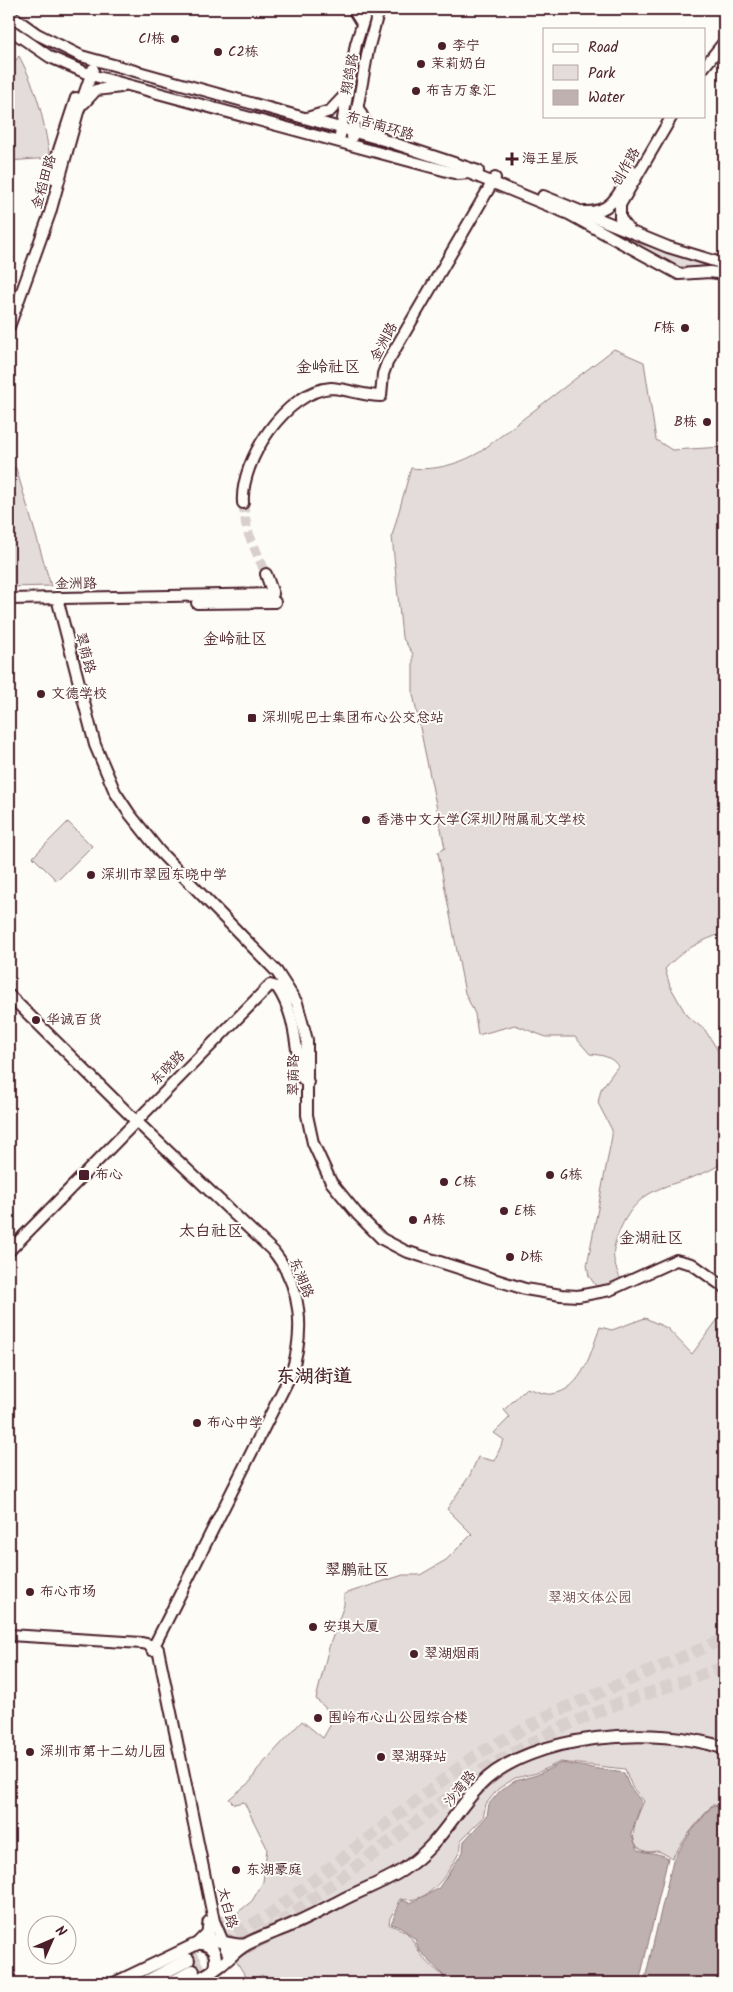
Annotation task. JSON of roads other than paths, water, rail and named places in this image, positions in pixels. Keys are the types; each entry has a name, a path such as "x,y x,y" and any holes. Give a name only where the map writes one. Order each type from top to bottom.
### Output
{"highway":[{"path":"144,1983 191,1972"},
{"path":"171,1983 191,1972"}],"main road":[{"name":"沙湾路","path":"191,1972 214,1970 246,1944 288,1926 401,1870 418,1858 443,1834 479,1786 499,1770 530,1754 611,1737 642,1735 664,1736 724,1748"},
{"path":"197,1943 208,1933 209,1922"},
{"name":"沙湾路","path":"115,1983 197,1943 219,1942 235,1946 246,1944"},
{"path":"197,1943 209,1945 215,1951 217,1960 214,1970"}],"street":[{"path":"353,9 361,22"},
{"name":"翔鸽路","path":"339,142 361,22 367,9"},
{"name":"翔鸽路","path":"351,145 372,30 379,9"},
{"name":"布吉南环路","path":"9,14 25,27 70,51 113,66 387,141 584,212 694,256 724,264"},
{"path":"9,29 50,57 88,73"},
{"path":"706,55 724,33"},
{"path":"706,64 724,42"},
{"name":"金稻田路","path":"9,309 47,201 57,156 88,73 96,60"},
{"name":"布吉南环路","path":"88,73 128,86 458,174 469,173 494,180 569,214 679,274 710,272 724,274"},
{"name":"金稻田路","path":"9,327 51,209 88,73"},
{"path":"78,112 89,96 96,90 128,86"},
{"path":"302,119 330,111 348,91"},
{"path":"358,107 368,127 387,141"},
{"name":"创作路","path":"584,212 603,210 611,204 664,118"},
{"name":"创作路","path":"630,232 620,218 620,205 671,118"},
{"name":"金洲路","path":"243,503 242,491 248,470 268,430 288,410 313,394 332,388 381,396 383,374 387,364 494,180"},
{"name":"金洲路","path":"9,599 58,601 274,598 266,574"},
{"name":"金洲路","path":"9,605 58,601"},
{"name":"翠荫路","path":"58,601 96,745 115,792 160,852 276,972 297,1003 304,1028 308,1082 307,1115 313,1143 325,1170 353,1210 370,1228 392,1246 420,1257 486,1278 561,1295 578,1296 610,1290 676,1260 692,1264 724,1287"},
{"name":"东晓路","path":"9,1251 135,1120 270,985 276,986 288,1008 295,1029 303,1080 308,1082"},
{"name":"东湖路","path":"9,995 135,1120 274,1252 285,1268 294,1290 300,1323 296,1356 291,1374 153,1648"},
{"path":"9,1635 153,1648"},
{"path":"9,1641 153,1648"},
{"name":"太白路","path":"153,1648 158,1649 161,1662 195,1844 219,1942"},
{"name":"太白路","path":"202,1877 209,1922 219,1942 229,1956"}],"water":[{"path":"561,1763 624,1773 629,1786 642,1802 631,1834 638,1850 668,1858 639,1983 444,1983 444,1976 419,1950 415,1939 401,1927 391,1924 401,1900 410,1903 438,1889 463,1852 464,1841 487,1816 489,1804 500,1791 515,1781 537,1775"},
{"path":"712,1806 724,1807 724,1983 644,1983 673,1860 691,1832"}],"tunnel":[{"path":"243,503 247,530 266,574"},
{"path":"188,1960 269,1915 474,1756 553,1713 724,1639"},
{"path":"265,1932 422,1818 484,1769 560,1728 617,1704 724,1667"},
{"path":"193,1971 237,1947"}],"place":[{"name":"C1栋","path":"175,39"},
{"name":"李宁","path":"442,46"},
{"name":"C2栋","path":"218,52"},
{"name":"茉莉奶白","path":"421,64"},
{"name":"布吉万象汇","path":"416,91"},
{"name":"海王星辰","path":"512,159"},
{"name":"F栋","path":"685,328"},
{"name":"B栋","path":"707,422"},
{"name":"文德学校","path":"41,694"},
{"name":"深圳呢巴士集团布心公交总站","path":"252,718"},
{"name":"香港中文大学(深圳)附属礼文学校","path":"366,820"},
{"name":"深圳市翠园东晓中学","path":"91,875"},
{"name":"华诚百货","path":"36,1020"},
{"name":"布心","path":"84,1175"},
{"name":"G栋","path":"550,1175"},
{"name":"C栋","path":"444,1182"},
{"name":"E栋","path":"504,1211"},
{"name":"A栋","path":"413,1220"},
{"name":"D栋","path":"510,1257"},
{"name":"布心中学","path":"197,1423"},
{"name":"布心市场","path":"30,1592"},
{"name":"安琪大厦","path":"313,1627"},
{"name":"翠湖烟雨","path":"414,1654"},
{"name":"围岭布心山公园综合楼","path":"318,1718"},
{"name":"深圳市第十二幼儿园","path":"30,1752"},
{"name":"翠湖驿站","path":"381,1757"},
{"name":"东湖豪庭","path":"236,1870"}],"district":[{"name":"金岭社区","path":"328,367"},
{"name":"金岭社区","path":"235,639"},
{"name":"太白社区","path":"211,1231"},
{"name":"金湖社区","path":"651,1238"},
{"name":"东湖街道","path":"314,1377"},
{"name":"翠鹏社区","path":"357,1570"}],"park label":[{"name":"翠湖文体公园","path":"590,1598"}]}
